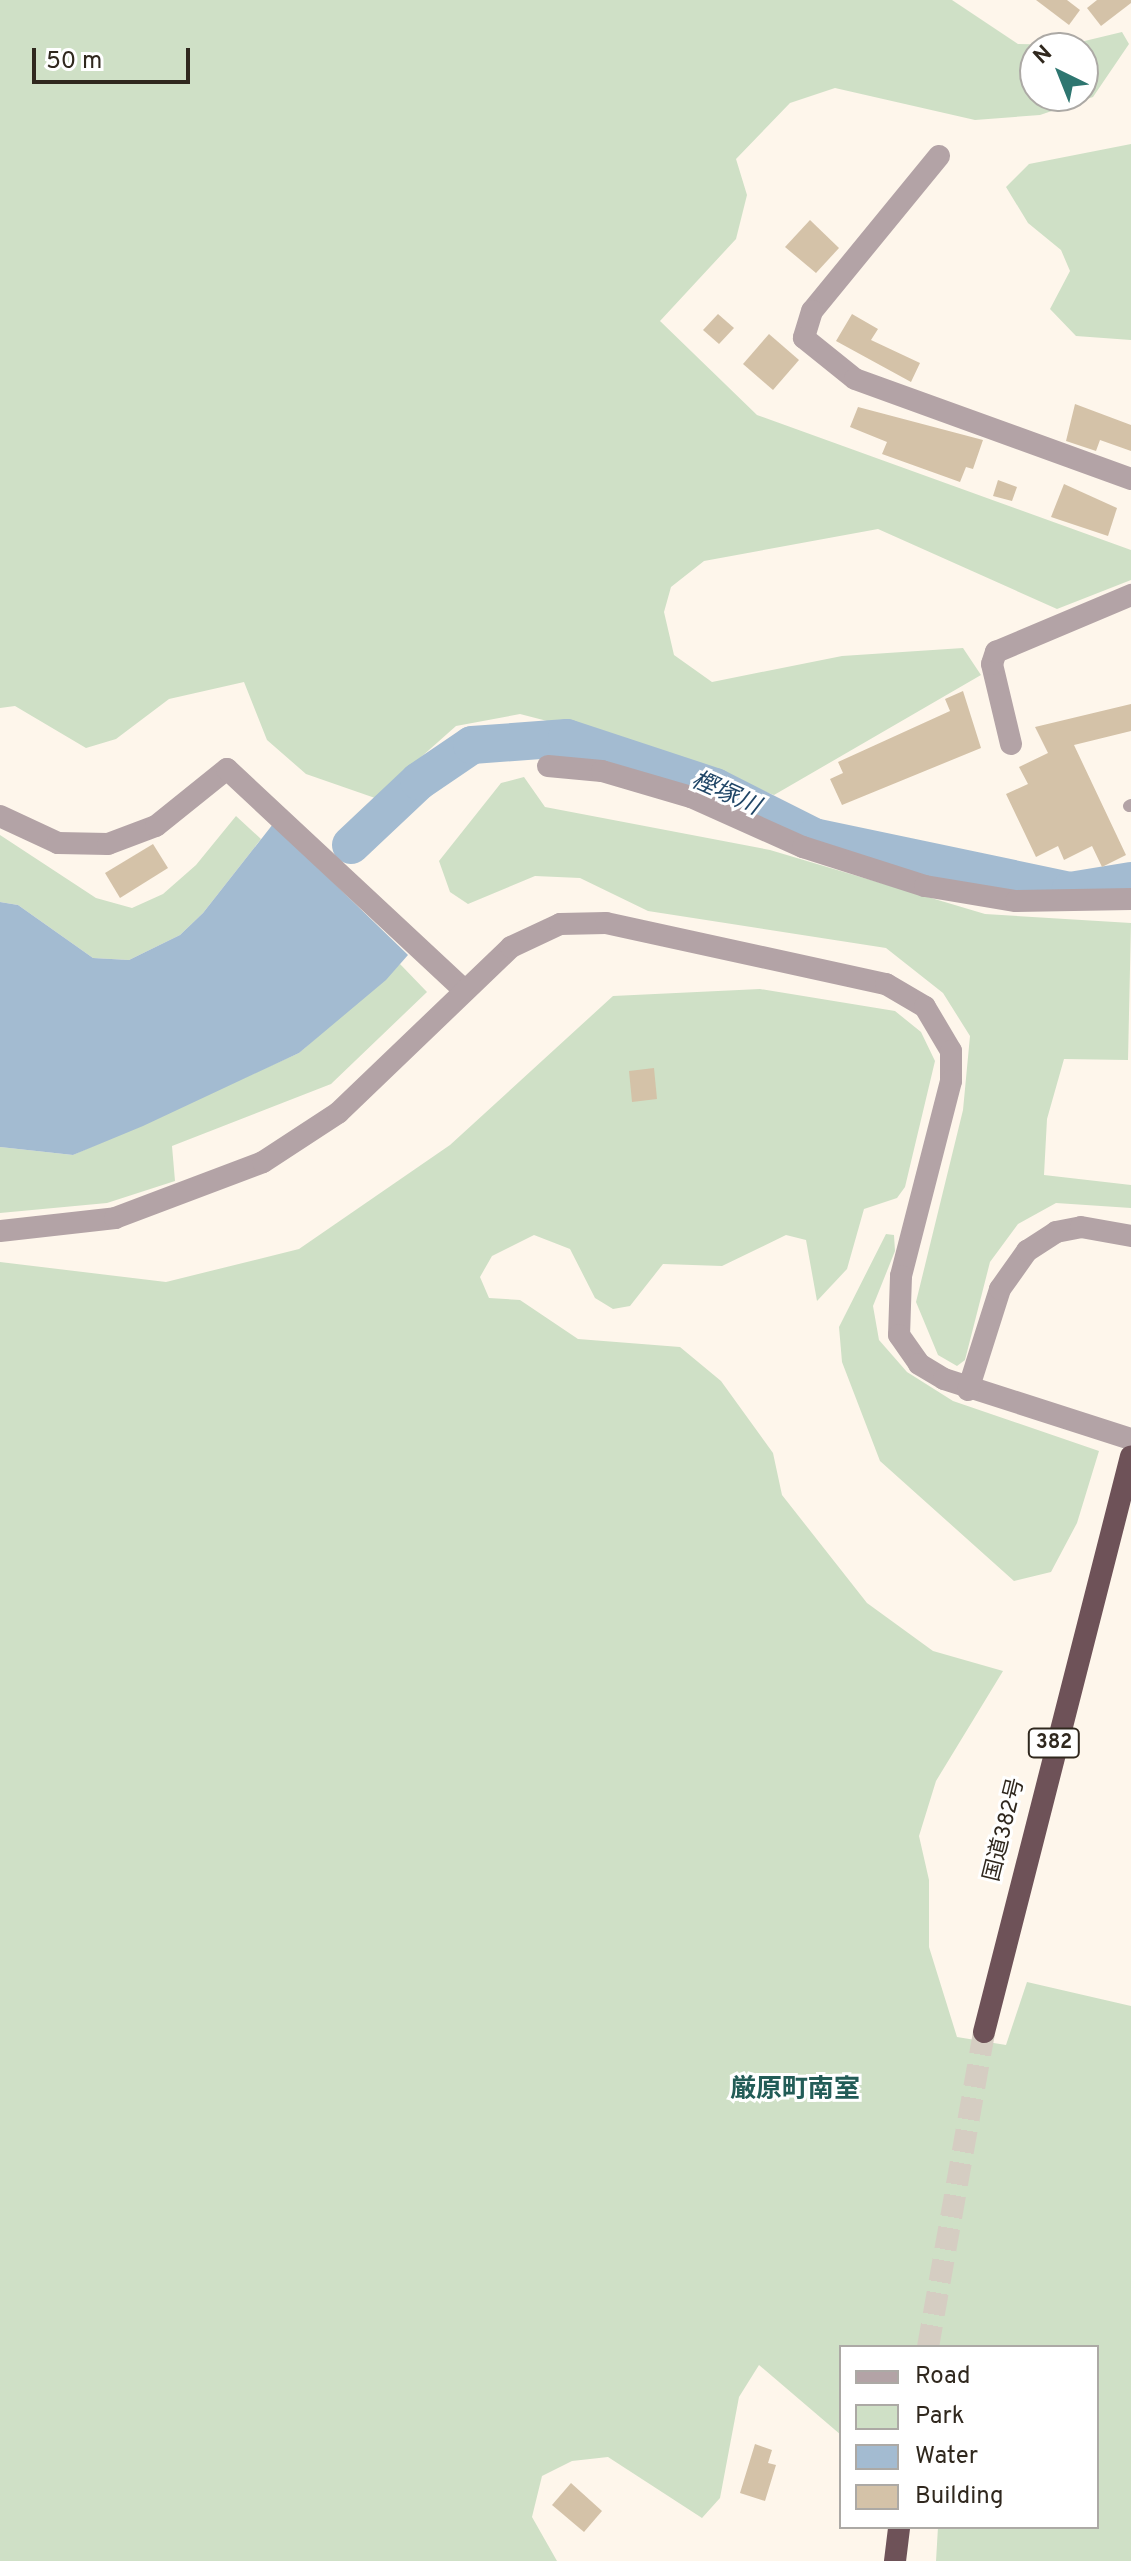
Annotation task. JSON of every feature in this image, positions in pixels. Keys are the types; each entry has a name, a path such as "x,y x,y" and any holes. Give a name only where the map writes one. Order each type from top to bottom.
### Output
{"highway":[{"name":"国道382号","path":"984,2032 1131,1456"},
{"path":"895,2561 899,2529"}],"street":[{"path":"939,156 812,311 804,338 855,379 1131,479"},
{"path":"1011,744 992,664 996,652 1131,595"},
{"path":"548,766 602,771 691,797 803,847 925,886 1031,902 1131,899"},
{"path":"0,816 58,843 108,844 156,826 227,769 465,991"},
{"path":"0,1231 115,1218 263,1162 338,1113 465,991 534,931 585,922 886,984 913,997 942,1030 951,1081 901,1276 899,1335 919,1364 968,1390 1131,1439"},
{"path":"968,1390 1000,1289 1027,1251 1056,1232 1081,1227 1131,1236"}],"green space":[{"path":"0,0 952,0 1019,44 1019,112 1049,112 975,120 835,88 790,103 736,159 747,195 736,239 660,321 757,415 1131,550 1131,580 1057,609 878,529 704,561 671,587 664,612 674,655 712,682 842,656 963,648 981,675 774,795 644,746 520,714 456,726 375,798 306,774 267,740 244,682 169,699 116,739 86,748 15,706 0,708"},
{"path":"1122,32 1129,44 1099,88 1099,38"},
{"path":"1131,144 1131,340 1076,336 1050,309 1070,271 1061,250 1028,223 1006,187 1029,164"},
{"path":"524,777 545,807 770,850 985,914 1131,923 1128,1060 1064,1059 1047,1119 1044,1175 1131,1185 1131,1208 1056,1203 1018,1224 990,1262 965,1360 957,1366 938,1355 916,1302 963,1110 970,1036 943,993 886,948 648,911 580,878 535,876 468,904 450,892 439,861 501,783"},
{"path":"236,816 261,839 203,913 180,935 129,960 93,958 18,905 0,902 0,835 96,898 132,908 163,894 196,865"},
{"path":"400,964 427,992 331,1084 172,1146 175,1181 107,1203 0,1213 0,1147 73,1155 299,1053"},
{"path":"760,989 895,1011 921,1032 935,1061 905,1187 897,1198 864,1209 847,1269 817,1301 806,1240 786,1235 722,1266 663,1264 630,1306 613,1309 595,1298 570,1249 534,1235 492,1256 480,1277 489,1298 520,1300 578,1339 680,1347 721,1381 773,1453 782,1495 867,1603 933,1651 1003,1671 936,1781 919,1836 929,1880 929,1947 957,2037 1006,2045 1027,1982 1131,2006 1131,2561 936,2561 938,2529 1099,2529 1099,2345 839,2345 839,2433 759,2365 739,2397 720,2498 702,2518 608,2457 572,2461 542,2476 532,2517 557,2561 0,2561 0,1262 166,1282 299,1249 450,1145 613,996"},
{"path":"886,1234 894,1235 895,1251 873,1306 879,1340 907,1372 953,1401 1099,1451 1077,1523 1051,1572 1014,1581 880,1461 842,1362 839,1327"}],"water":[{"path":"273,824 408,955 386,980 299,1053 73,1155 0,1147 0,902 18,905 93,958 129,960 180,935 203,913"}],"building":[{"path":"1036,0 1067,0 1080,10 1069,25"},
{"path":"1097,0 1131,0 1131,3 1101,26 1087,8"},
{"path":"810,220 839,248 816,273 785,247"},
{"path":"718,314 734,328 719,344 703,330"},
{"path":"852,314 878,329 871,340 920,363 911,382 836,341"},
{"path":"769,334 799,360 773,390 743,364"},
{"path":"1075,404 1131,425 1131,451 1100,440 1096,451 1066,441"},
{"path":"858,407 983,440 973,469 966,467 960,482 882,454 887,442 850,427"},
{"path":"998,480 1017,487 1012,501 993,496"},
{"path":"1064,484 1117,508 1108,536 1051,517"},
{"path":"963,691 981,748 842,805 830,779 843,773 838,762 950,711 945,699"},
{"path":"1131,704 1131,731 1074,745 1126,855 1102,867 1092,846 1064,860 1058,846 1036,857 1006,794 1028,784 1019,767 1048,753 1035,727"},
{"path":"153,844 168,868 120,898 105,873"},
{"path":"654,1068 657,1099 632,1102 629,1071"},
{"path":"755,2444 772,2450 768,2463 776,2465 765,2501 740,2493"},
{"path":"571,2483 602,2511 584,2532 552,2505"}],"waterway":[{"name":"樫塚川","path":"351,845 419,781 472,745 567,738 715,787 814,837 1070,891 1131,881"}],"tunnel":[{"path":"928,2345 984,2032"}],"district":[{"name":"厳原町南室","path":"795,2091"}]}
